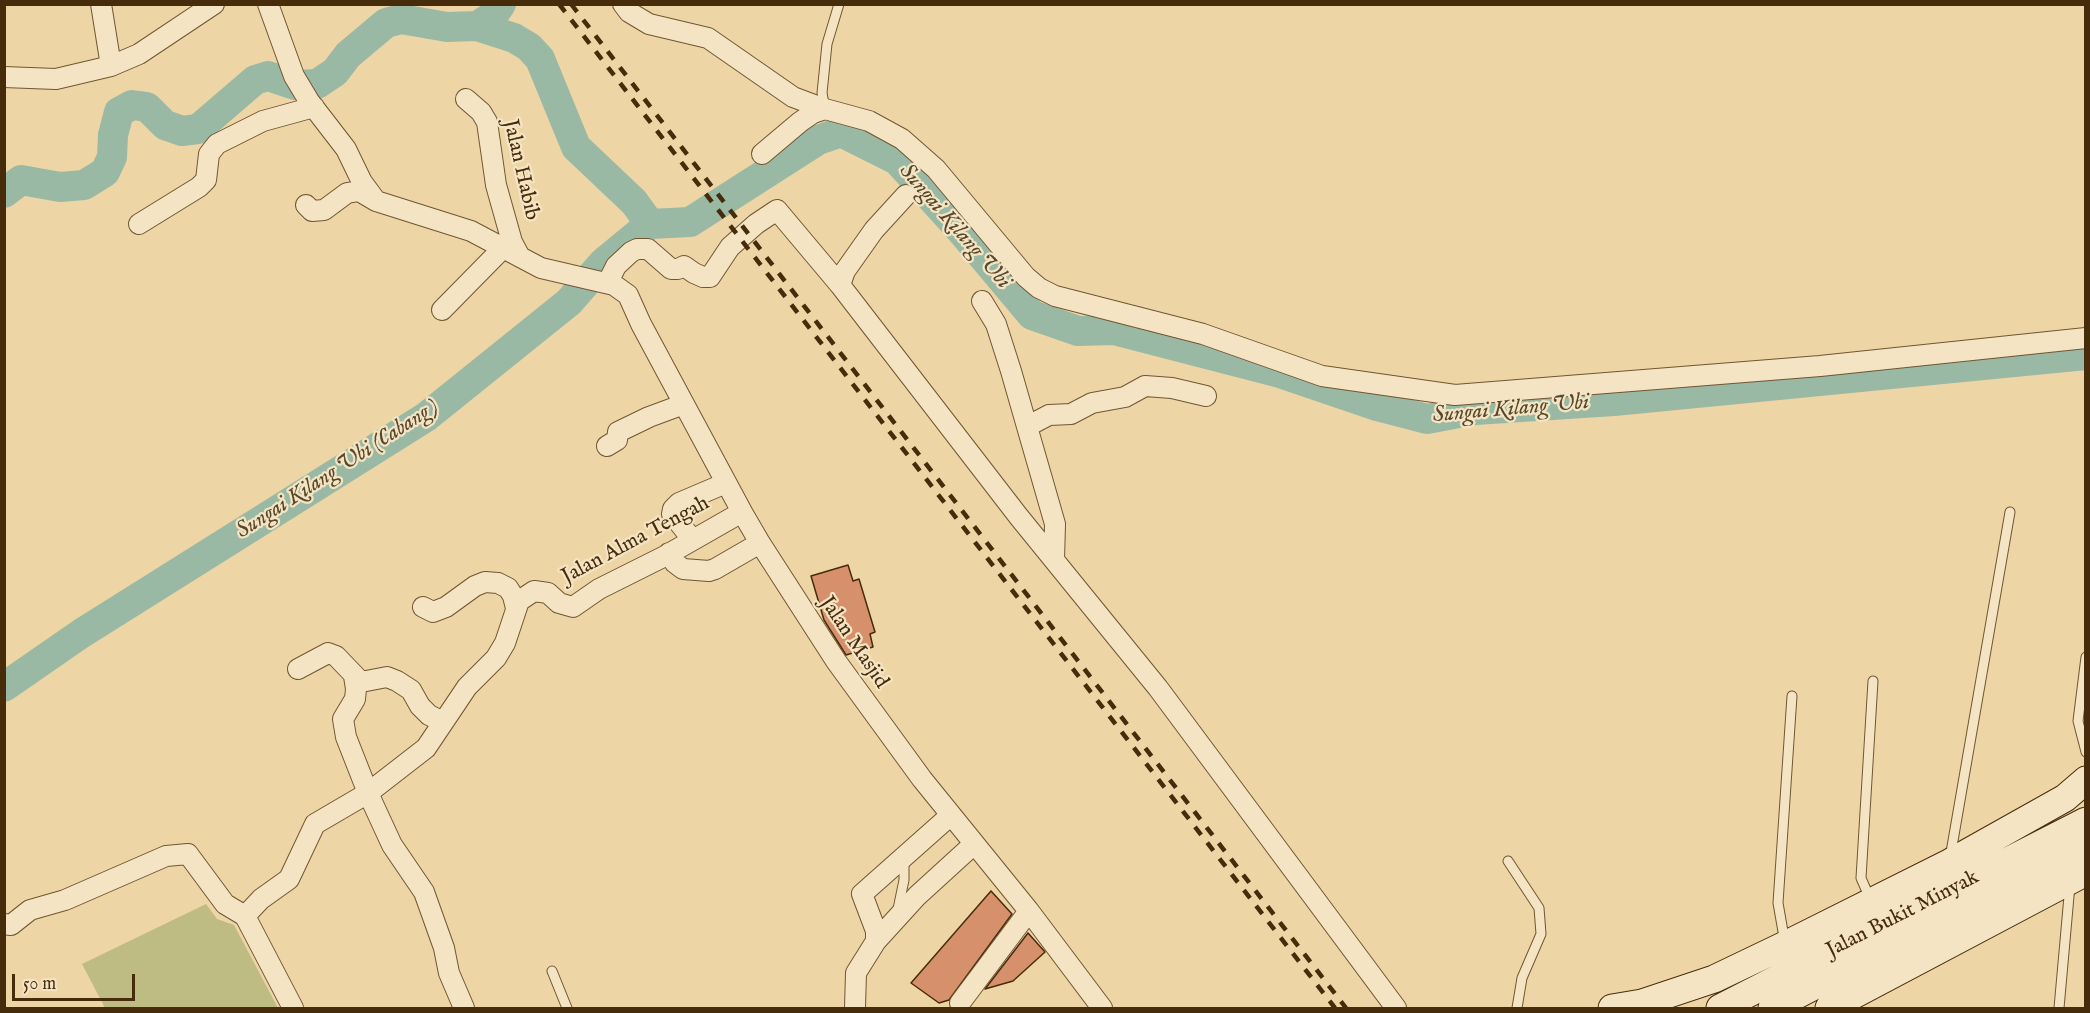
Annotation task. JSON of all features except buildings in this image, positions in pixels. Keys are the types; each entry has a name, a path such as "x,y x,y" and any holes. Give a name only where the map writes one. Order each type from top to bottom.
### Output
{"main road":[{"path":"1612,1008 1642,1003 1714,979 1785,945 1949,863 2065,798 2085,780"},
{"name":"Jalan Bukit Minyak","path":"1720,1008 2085,821"},
{"name":"Jalan Bukit Minyak","path":"1772,1008 2085,844"},
{"path":"1829,1008 2078,876"}],"street":[{"path":"101,4 111,66"},
{"path":"4,77 56,79 111,66 139,54 214,4"},
{"path":"268,4 294,76 346,149 362,182 376,201"},
{"path":"623,4 629,12 649,24 708,38 793,97 825,109 869,121 902,139 936,169 1026,277 1039,288 1054,296 1203,334 1322,376 1455,395 1820,366 2085,338"},
{"name":"Jalan Habib","path":"466,99 481,112 488,122 496,185 512,242 512,253"},
{"path":"139,224 199,188 206,180 209,154 217,144 263,121 312,104"},
{"path":"762,154 800,122 813,113 825,109"},
{"path":"306,205 312,211 324,210 347,193 359,191 376,201 471,231 541,268 607,283 616,266 637,249 648,249 670,269 684,266 703,277 710,277 730,247 756,224 777,210 840,285 1054,560 1158,688 1396,1008"},
{"path":"840,285 845,271 874,230 906,195"},
{"path":"442,310 512,253"},
{"name":"Jalan Masjid","path":"607,283 628,295 640,324 742,512 850,682 1102,1008"},
{"path":"982,301 996,324 1028,426 1055,524 1054,560"},
{"path":"1028,426 1049,415 1071,414 1092,404 1125,397 1145,386 1172,388 1206,396"},
{"path":"607,446 617,440 618,432 684,404"},
{"path":"692,539 672,514 673,509 679,503 726,483"},
{"name":"Jalan Alma Tengah","path":"516,608 519,601 534,591 548,593 559,603 573,607 599,589 742,512"},
{"path":"669,553 675,563 683,569 709,571 760,543"},
{"path":"245,916 261,899 289,879 315,824 368,793 426,748 467,687 495,658 505,643 516,608 508,588 498,583 485,582 475,586 446,607 432,612 423,607"},
{"path":"298,669 328,653 336,656 361,682 387,677 397,681 411,690 429,716 443,722"},
{"path":"354,676 355,699 343,719 346,737 368,793 392,844 424,892 444,948 449,973 464,1008"},
{"path":"876,942 876,931 862,894 951,815"},
{"path":"855,1008 856,973 876,942 894,920 974,844"},
{"path":"4,924 11,925 30,910 65,900 166,856 188,854 225,904 245,916 293,1008"},
{"path":"960,1003 1029,911"}],"lane":[{"path":"825,109 822,93 827,44 839,4"},
{"path":"1949,863 2010,512"},
{"path":"2085,657 2078,721 2085,752"},
{"path":"1872,903 1861,878 1873,681"},
{"path":"1785,945 1778,903 1792,696"},
{"path":"894,920 902,897 905,855"},
{"path":"1508,861 1539,908 1541,934 1522,978 1516,1008"},
{"path":"2059,1008 2078,876"},
{"path":"552,971 567,1008"}],"shaded area":[{"path":"206,904 217,919 234,925 278,1008 105,1008 82,964"}],"waterway":[{"path":"477,26 493,16 501,4"},
{"name":"Sungai Kilang Ubi","path":"4,193 21,180 60,187 84,185 105,172 112,157 113,135 119,112 132,105 147,107 165,125 182,131 198,129 255,80 268,76 295,85 317,84 335,72 348,55 386,23 401,19 447,27 477,26 514,38 529,47 540,59 576,147 634,202 650,224 690,222 818,140 841,132 897,160 964,234 1032,315 1078,331 1114,330 1280,373 1377,406 1427,419 1475,410 1614,401 2086,355"},
{"name":"Sungai Kilang Ubi (Cabang)","path":"4,687 82,633 426,417 569,302 604,262 650,224"}],"railway":[{"path":"559,4 1335,1008"},
{"path":"571,4 1346,1008"}]}
